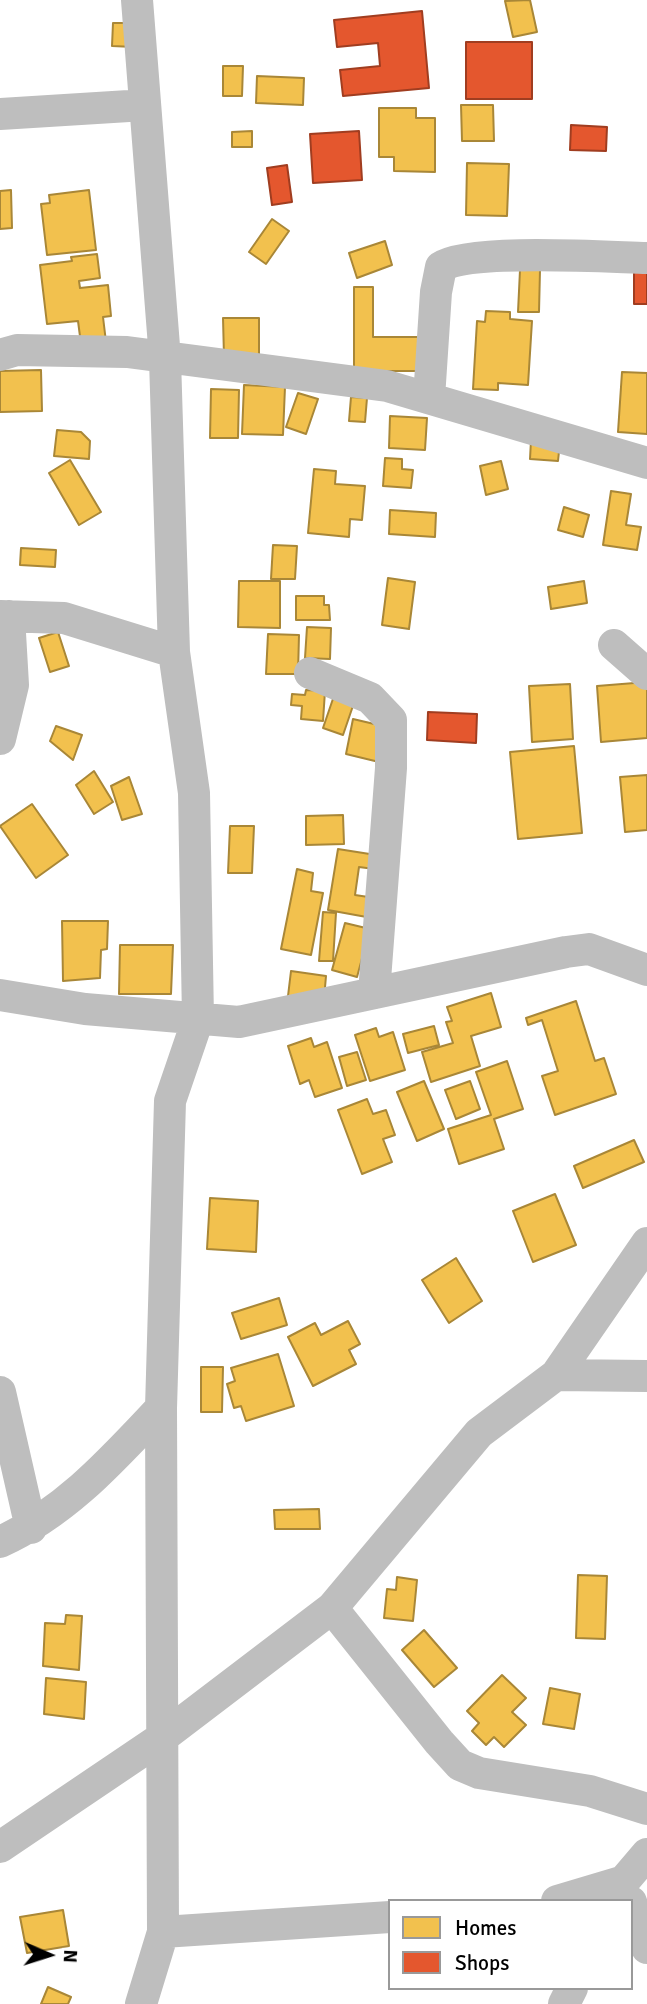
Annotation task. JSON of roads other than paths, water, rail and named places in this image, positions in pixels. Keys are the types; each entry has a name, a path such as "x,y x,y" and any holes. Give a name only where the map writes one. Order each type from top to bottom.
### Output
{"street":[{"path":"137,0 165,359 174,652 194,793 198,1018 170,1101 161,1408 160,1739 163,1932 141,2004"},
{"path":"0,114 145,105"},
{"path":"429,398 436,292 441,267 450,261 503,257 647,258"},
{"path":"0,355 17,350 127,352 387,386 647,463"},
{"path":"0,739 13,685 5,616 64,618 174,652"},
{"path":"614,645 647,674"},
{"path":"310,673 370,698 391,720 391,768 374,993"},
{"path":"0,995 85,1009 239,1021 589,949 647,970"},
{"path":"0,1847 160,1739 332,1608 480,1433 556,1375 647,1243"},
{"path":"556,1375 647,1376"},
{"path":"0,1392 31,1528"},
{"path":"0,1542 31,1528 87,1486 161,1408"},
{"path":"332,1608 460,1765 479,1773 590,1791 647,1808"},
{"path":"584,1899 625,1896 647,1854"},
{"path":"633,1915 647,1948"},
{"path":"163,1932 388,1917"}]}
